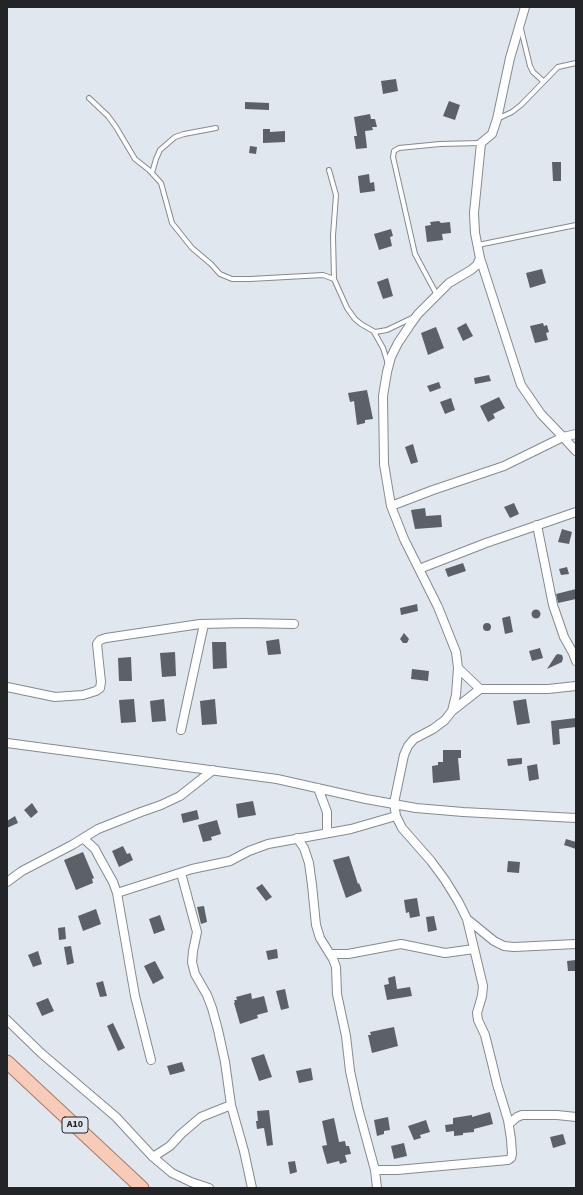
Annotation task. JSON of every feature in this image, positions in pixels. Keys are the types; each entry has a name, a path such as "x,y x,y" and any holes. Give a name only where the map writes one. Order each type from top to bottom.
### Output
{"main road":[{"name":"A10","path":"7,1062 142,1188"}],"street":[{"path":"524,7 510,58 497,119 492,134 480,143 474,213 475,233 480,258 522,385 541,414 576,451"},
{"path":"452,711 456,695 458,668 456,652 404,539 391,506 384,464 383,396 389,366 398,343 418,314 449,283 477,265 480,258"},
{"path":"391,506 426,492 504,466 563,437 576,434"},
{"path":"419,569 576,512"},
{"path":"537,525 553,605 564,636 576,660"},
{"path":"7,687 55,697 84,695 96,691 100,688 101,682 97,644 100,640 106,638 204,624 245,622 294,624"},
{"path":"181,730 204,624"},
{"path":"458,668 480,689"},
{"path":"375,1170 397,1170 508,1160 511,1158 512,1154 512,1139 509,1124 500,1096 485,1035 478,1020 477,1013 483,986 467,919 458,901 431,861 402,828 396,816 394,804 404,755 408,746 414,739 434,729 445,720 452,711 480,689 548,689 576,686"},
{"path":"7,743 277,779 416,808 576,818"},
{"path":"7,882 22,871 98,829 161,805 180,796 212,770"},
{"path":"318,788 327,812 327,833"},
{"path":"117,893 181,873 230,861 249,851 263,846 297,838 351,829 396,816"},
{"path":"83,838 90,844 98,855 113,882 117,893 135,996 151,1060"},
{"path":"297,838 304,848 309,863 316,925 320,938 336,967 337,994 346,1036 353,1090 375,1170 377,1188"},
{"path":"181,873 197,932 192,962 195,974 207,995 212,1008 218,1030 225,1062 231,1105 244,1151 252,1188"},
{"path":"467,919 494,941 504,946 514,947 576,944"},
{"path":"330,954 348,954 401,944 445,953 474,949"},
{"path":"7,1020 42,1053 116,1117 153,1157 172,1173 191,1182 209,1188"},
{"path":"153,1157 170,1146 181,1134 201,1117 231,1105"},
{"path":"509,1124 517,1117 522,1115 540,1114 576,1117"}],"lane":[{"path":"520,22 530,66 533,72 543,81"},
{"path":"497,119 512,112 522,105 543,81 560,66 576,63"},
{"path":"89,98 112,122 135,158 161,183 172,223 192,248 211,264 220,274 232,279 250,280 323,275 334,279"},
{"path":"152,173 160,150 175,137 216,128"},
{"path":"437,295 415,254 393,156 394,151 399,148 440,144 480,143"},
{"path":"329,170 336,195 333,232 334,279 347,308 355,319 373,331 383,348 389,366"},
{"path":"478,245 576,225"},
{"path":"373,331 378,332 387,330 418,314"}],"building":[{"path":"396,79 398,91 383,94 381,81"},
{"path":"449,101 460,105 455,120 443,116"},
{"path":"245,102 269,103 269,110 245,109"},
{"path":"370,114 371,119 375,119 377,127 372,127 373,130 365,131 367,148 356,149 354,136 357,136 354,117"},
{"path":"263,129 270,129 270,132 285,131 285,142 263,143"},
{"path":"250,146 257,147 256,154 249,153"},
{"path":"552,162 561,162 561,181 553,181"},
{"path":"369,174 370,183 374,182 375,191 360,193 358,176"},
{"path":"439,221 441,223 450,222 451,233 442,234 443,240 427,242 425,226 431,225 430,222"},
{"path":"391,229 393,236 390,237 392,246 379,250 374,234"},
{"path":"542,269 546,283 530,288 526,273"},
{"path":"388,278 393,296 383,299 377,282"},
{"path":"466,323 473,336 463,341 457,328"},
{"path":"543,323 544,326 547,325 549,332 546,333 548,340 535,343 530,326"},
{"path":"436,327 444,348 428,355 421,333"},
{"path":"489,375 491,381 475,384 474,378"},
{"path":"439,382 441,388 430,392 427,386"},
{"path":"367,390 373,419 365,420 365,423 357,425 354,401 350,402 348,393"},
{"path":"499,397 505,408 493,414 495,418 488,422 480,406"},
{"path":"451,398 455,410 445,414 440,402"},
{"path":"413,444 418,462 411,464 405,447"},
{"path":"514,503 519,514 510,518 504,507"},
{"path":"425,508 426,516 441,515 442,527 415,529 411,510"},
{"path":"562,529 572,532 569,544 558,542"},
{"path":"463,563 466,571 448,577 445,569"},
{"path":"567,567 569,574 561,575 559,569"},
{"path":"576,589 576,599 558,603 556,594"},
{"path":"417,604 418,611 401,615 400,608"},
{"path":"534,610 538,610 540,614 538,618 534,618 532,616 532,612"},
{"path":"510,616 513,632 505,634 502,618"},
{"path":"487,623 490,624 490,630 487,631 484,630 483,627 484,624"},
{"path":"404,633 409,639 407,643 403,643 400,639"},
{"path":"279,639 281,654 268,655 266,641"},
{"path":"212,642 226,642 227,668 213,669"},
{"path":"540,648 543,658 532,661 529,651"},
{"path":"175,652 176,676 162,677 160,653"},
{"path":"556,655 562,655 562,662 547,669"},
{"path":"131,657 132,681 119,681 118,658"},
{"path":"412,669 429,671 428,681 411,679"},
{"path":"134,699 136,722 121,723 119,700"},
{"path":"164,699 166,721 152,722 150,701"},
{"path":"215,699 217,724 202,725 200,701"},
{"path":"526,699 530,723 517,725 513,701"},
{"path":"576,718 576,727 559,729 560,744 553,745 551,721"},
{"path":"443,750 461,750 461,758 458,758 460,780 433,783 432,766 438,765 438,762 443,762"},
{"path":"522,758 522,764 508,766 507,759"},
{"path":"537,764 539,779 529,781 527,766"},
{"path":"253,801 256,815 238,818 236,804"},
{"path":"32,803 38,812 31,818 24,810"},
{"path":"197,810 199,819 183,823 181,814"},
{"path":"15,816 18,823 7,828 7,821"},
{"path":"217,820 221,834 211,837 212,840 203,842 198,825"},
{"path":"566,839 576,842 576,849 564,845"},
{"path":"123,846 127,854 130,853 133,860 119,867 112,851"},
{"path":"83,852 94,878 92,879 93,883 76,890 64,860"},
{"path":"349,856 358,884 359,883 362,891 346,898 333,860"},
{"path":"508,861 520,862 519,873 507,872"},
{"path":"262,884 272,897 266,901 256,888"},
{"path":"417,898 420,916 410,918 409,912 406,913 404,900"},
{"path":"204,906 207,922 201,924 197,907"},
{"path":"96,909 101,924 83,931 78,916"},
{"path":"160,915 165,930 154,934 149,919"},
{"path":"434,916 437,930 428,932 426,917"},
{"path":"65,927 66,939 59,940 58,928"},
{"path":"71,946 74,963 67,965 64,947"},
{"path":"277,949 278,958 268,960 266,951"},
{"path":"38,951 42,964 33,967 28,955"},
{"path":"576,960 576,971 568,971 567,961"},
{"path":"155,961 164,978 153,984 144,966"},
{"path":"395,976 397,989 410,987 412,996 387,1000 384,985 389,984 388,978"},
{"path":"103,981 107,996 100,997 96,983"},
{"path":"285,989 289,1008 281,1010 276,991"},
{"path":"251,993 252,999 264,996 268,1012 257,1015 258,1018 240,1024 234,1000 237,1000 236,997"},
{"path":"48,998 54,1011 42,1016 36,1003"},
{"path":"113,1023 125,1048 118,1051 107,1026"},
{"path":"394,1027 398,1046 372,1053 368,1035 371,1035 370,1032"},
{"path":"264,1054 272,1077 259,1081 251,1058"},
{"path":"182,1062 185,1071 170,1075 167,1066"},
{"path":"311,1068 313,1080 299,1083 296,1071"},
{"path":"269,1110 273,1145 267,1146 264,1128 257,1129 256,1121 258,1121 257,1111"},
{"path":"490,1112 493,1124 474,1129 474,1132 463,1133 463,1135 454,1136 454,1131 446,1132 445,1125 453,1124 453,1118 472,1115 472,1117"},
{"path":"388,1117 390,1130 384,1131 384,1134 377,1136 374,1120"},
{"path":"334,1118 339,1142 345,1141 346,1146 349,1146 351,1154 345,1155 347,1162 340,1164 339,1161 327,1164 322,1146 327,1145 322,1121"},
{"path":"426,1120 430,1132 420,1135 421,1138 414,1140 408,1126"},
{"path":"563,1134 566,1144 553,1148 550,1137"},
{"path":"404,1143 407,1156 394,1159 391,1146"},
{"path":"295,1161 297,1172 290,1174 288,1162"}]}
